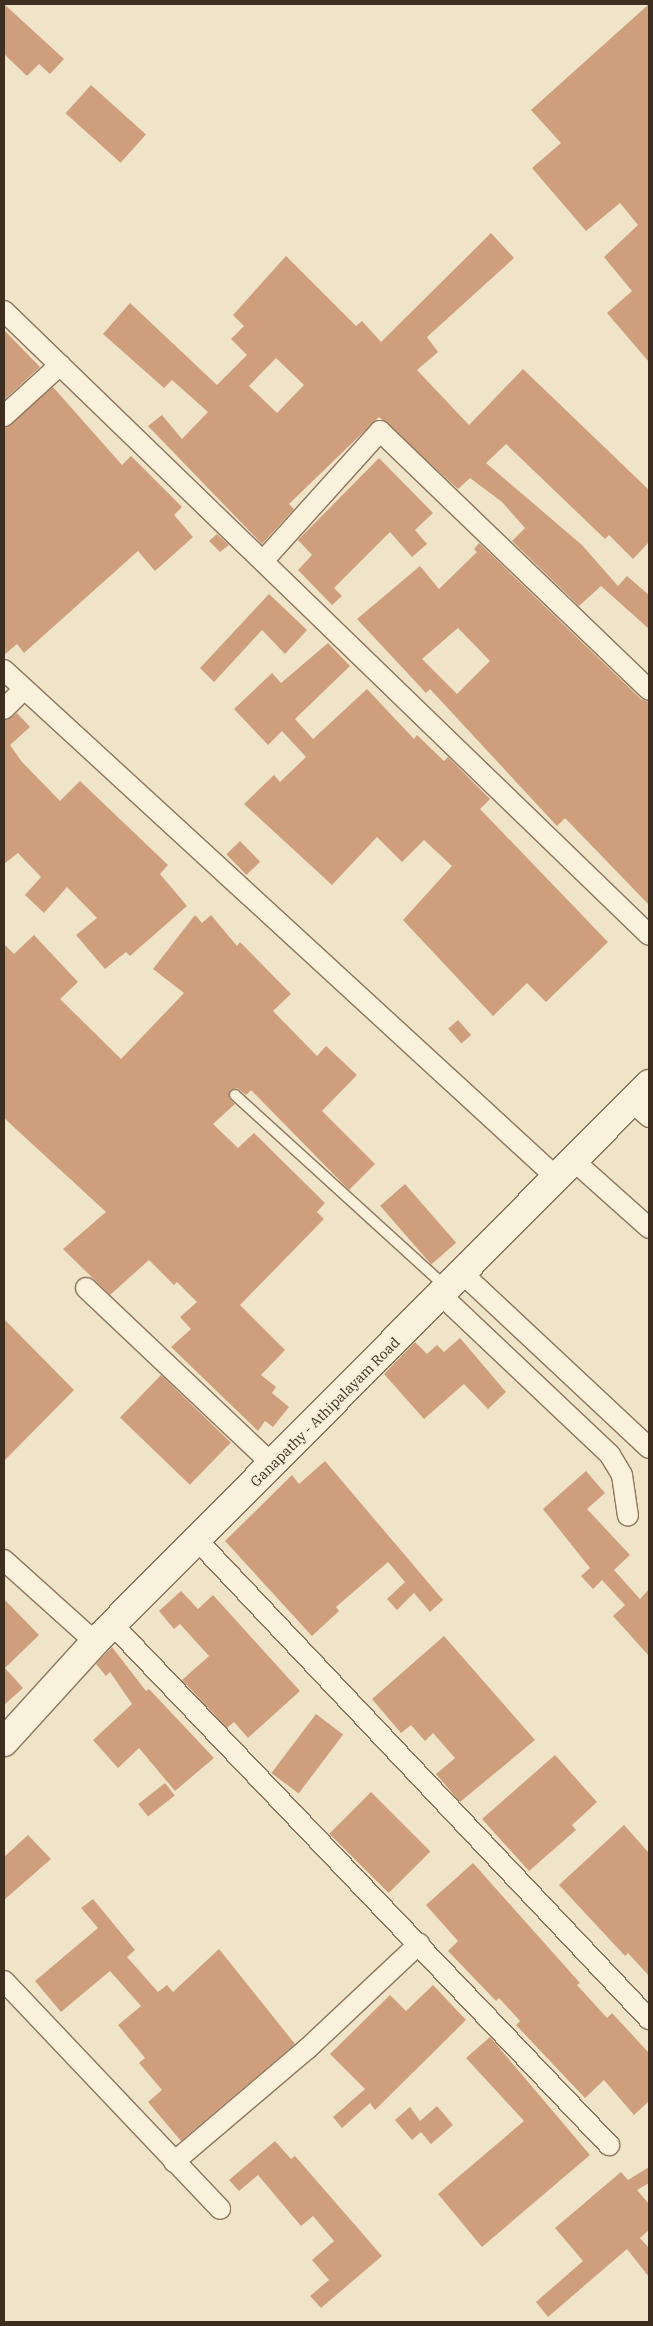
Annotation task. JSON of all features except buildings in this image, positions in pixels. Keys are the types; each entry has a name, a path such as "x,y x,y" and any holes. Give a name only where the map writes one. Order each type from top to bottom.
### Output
{"main road":[{"name":"Ganapathy - Athipalayam Road","path":"4,1742 104,1633 273,1465 565,1168 643,1101"}],"street":[{"path":"4,311 649,935"},
{"path":"4,416 60,365"},
{"path":"263,561 380,431 649,690"},
{"path":"4,670 565,1168 649,1228"},
{"path":"4,709 24,689"},
{"path":"450,1285 649,1448"},
{"path":"450,1285 610,1455 622,1476 628,1516"},
{"path":"86,1288 273,1465"},
{"path":"197,1540 649,2019"},
{"path":"4,1560 104,1633 419,1944 609,2144"},
{"path":"174,2162 307,2049 419,1944"},
{"path":"4,1981 220,2209"}],"lane":[{"path":"235,1095 450,1285"}]}
